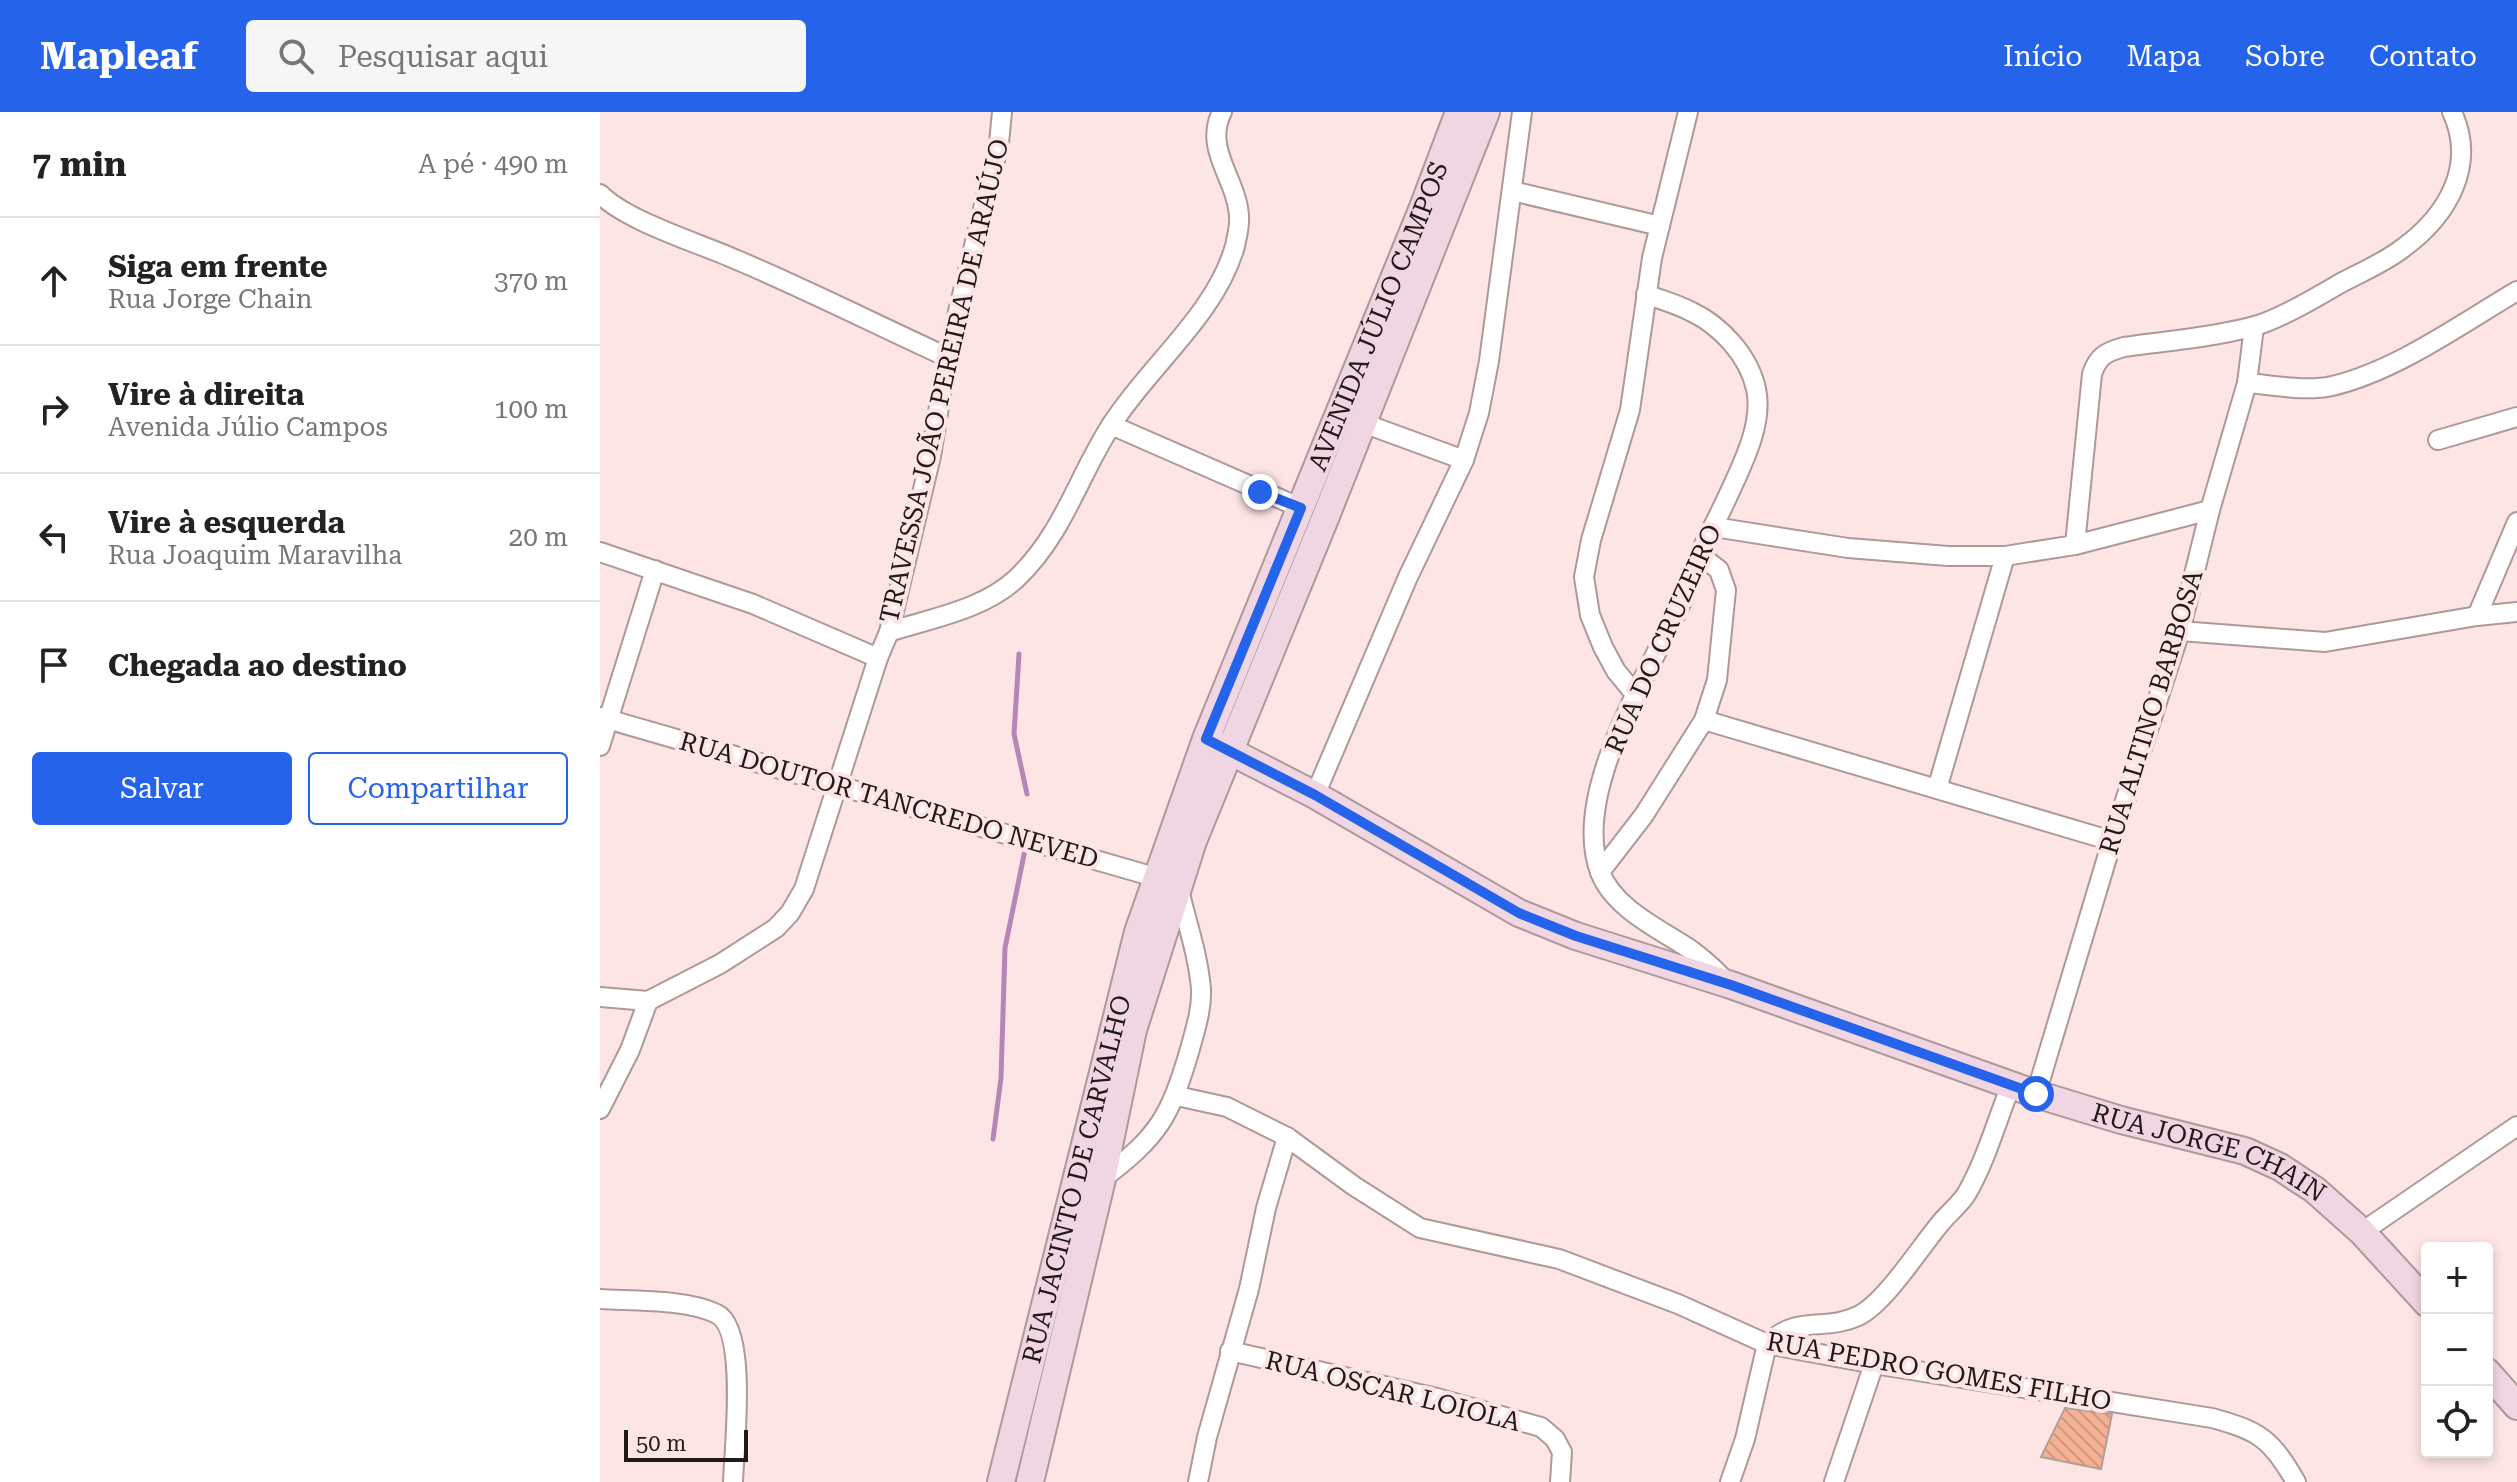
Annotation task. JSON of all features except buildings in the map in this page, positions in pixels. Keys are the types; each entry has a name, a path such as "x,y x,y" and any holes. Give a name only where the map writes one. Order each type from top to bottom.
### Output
{"street":[{"name":"TRAVESSA JOÃO PEREIRA DE ARAÚJO","path":"648,1001 758,942 790,913 804,889 889,632 931,456 947,357 999,143 1002,112"},
{"path":"889,632 980,603 1016,579 1059,527 1111,425 1208,303 1236,244 1239,216 1215,144 1217,121 1222,112"},
{"name":"AVENIDA JÚLIO CAMPOS","path":"1168,882 1206,739 1240,691 1301,508 1459,112"},
{"path":"1102,1179 1133,1155 1158,1129 1177,1096 1199,1017 1201,993 1198,965 1168,882 1230,751 1240,691 1363,423 1486,112"},
{"path":"1315,795 1408,577 1464,460 1479,413 1489,361 1522,112"},
{"path":"1635,694 1616,671 1603,647 1590,615 1584,577 1591,540 1630,410 1646,294 1688,112"},
{"path":"2075,545 2092,374 2097,360 2107,351 2124,347 2254,327 2319,296 2402,249 2440,214 2456,183 2463,154 2459,128 2452,112"},
{"path":"1512,191 1660,226"},
{"path":"600,194 609,203 645,221 947,357"},
{"path":"2247,383 2307,388 2331,386 2371,373 2517,291"},
{"name":"RUA DO CRUZEIRO","path":"1646,294 1693,312 1727,338 1747,363 1756,390 1758,412 1744,460 1683,598 1635,694 1609,757 1593,816 1593,838 1600,872 1612,892 1694,953 1731,985"},
{"name":"RUA ALTINO BARBOSA","path":"2036,1094 2112,841 2180,631 2210,510 2247,383 2254,327"},
{"path":"2438,440 2517,417"},
{"path":"1363,423 1464,460"},
{"path":"1111,425 1301,508"},
{"path":"1714,527 1848,548 1948,556 2005,556 2075,545 2210,510"},
{"path":"2477,616 2517,522"},
{"path":"600,552 753,604 878,658"},
{"path":"1600,872 1644,815 1704,720 1717,680 1726,590 1719,570 1700,555"},
{"path":"1937,789 2005,556"},
{"path":"600,746 604,718 655,570"},
{"path":"2180,631 2325,642 2517,612"},
{"name":"RUA DOUTOR TANCREDO NEVED","path":"604,718 1168,882"},
{"path":"1704,720 2112,841"},
{"name":"RUA JORGE CHAIN","path":"1206,739 1315,795 1519,913 1576,936 1731,985 2036,1094 2121,1120 2245,1151 2280,1167 2315,1190 2362,1232 2421,1296"},
{"name":"RUA JACINTO DE CARVALHO","path":"1001,1482 1053,1332 1123,1027 1138,932 1168,882"},
{"path":"600,997 648,1001 630,1050 600,1109"},
{"path":"1030,1482 1053,1332 1102,1179 1123,1027"},
{"path":"1730,1482 1745,1439 1767,1344 1778,1333 1793,1326 1839,1322 1859,1316 1876,1304 1941,1222 1966,1196 2011,1085"},
{"name":"RUA PEDRO GOMES FILHO","path":"1177,1096 1227,1107 1287,1137 1354,1186 1420,1228 1559,1259 1678,1304 1767,1344 2212,1418 2248,1427 2272,1444 2296,1482"},
{"path":"2362,1232 2517,1126"},
{"path":"1198,1482 1207,1437 1249,1289 1266,1208 1287,1137"},
{"path":"600,1299 697,1307 721,1315 732,1330 737,1355 733,1482"},
{"name":"RUA OSCAR LOIOLA","path":"1230,1351 1437,1398 1541,1427 1555,1439 1562,1452 1560,1482"},
{"path":"1834,1482 1874,1364"},
{"path":"2493,1379 2517,1406"}],"waterway":[{"path":"1019,654 1014,734 1027,794"},
{"path":"993,1139 1001,1078 1005,948 1026,845"}],"route":[{"path":"1260,492 1301,508 1206,739 1315,795 1519,913 1576,936 1731,985 2036,1094"}]}
